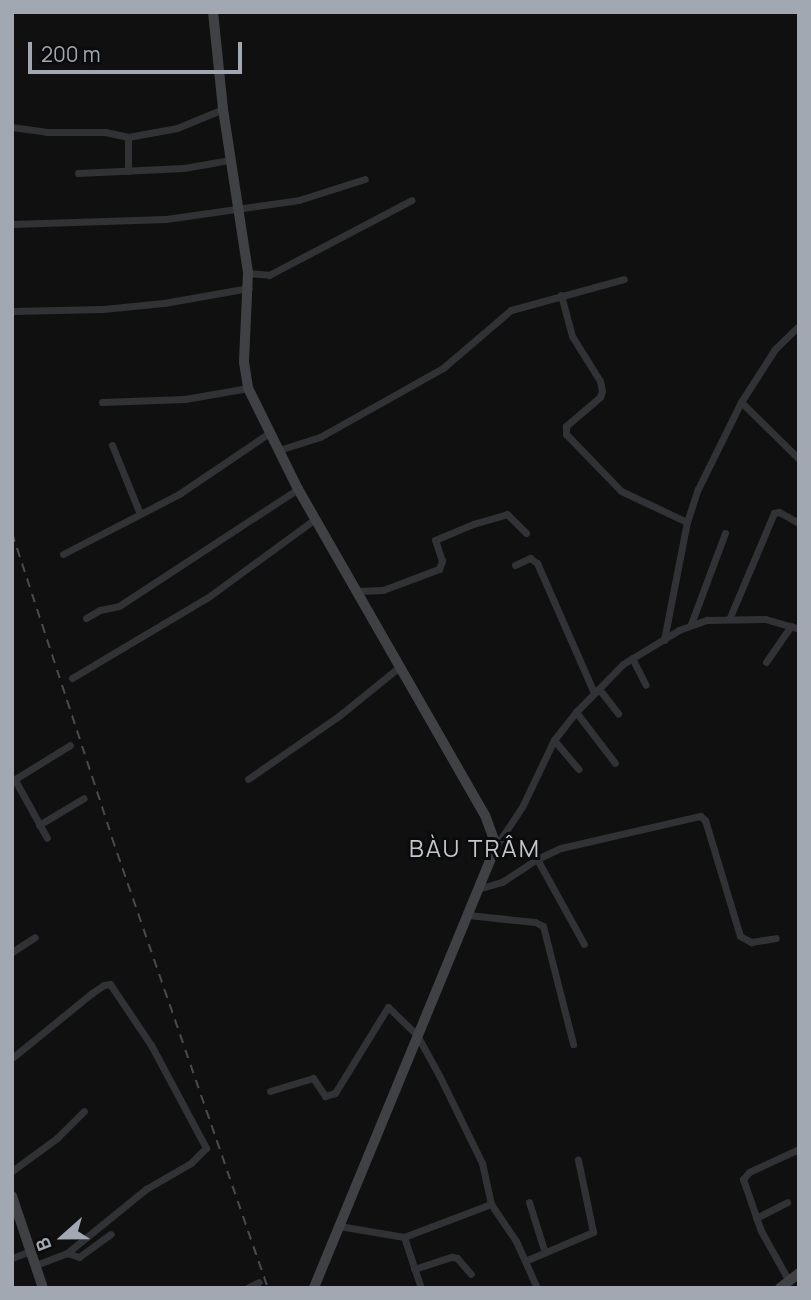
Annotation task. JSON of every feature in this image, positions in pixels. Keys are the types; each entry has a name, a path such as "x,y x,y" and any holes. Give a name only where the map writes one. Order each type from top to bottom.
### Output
{"street":[{"path":"213,12 223,109 248,273 244,362 247,388 298,489 398,668 485,815 496,846"},
{"path":"12,127 47,132 105,132 128,138 177,128 223,109"},
{"path":"128,138 128,171"},
{"path":"78,173 184,168 230,160"},
{"path":"12,224 166,219 299,200 365,179"},
{"path":"248,273 269,275 412,200"},
{"path":"279,450 320,437 443,368 511,310 624,279"},
{"path":"12,311 103,309 164,303 249,288"},
{"path":"561,295 572,336 600,381 602,391 600,397 566,426 566,435 621,491 687,523"},
{"path":"664,640 677,588 687,523 713,454 741,402 775,349 799,327"},
{"path":"102,402 185,399 247,388"},
{"path":"741,402 799,459"},
{"path":"63,554 179,494 269,433"},
{"path":"112,445 140,514"},
{"path":"86,618 100,610 119,606 298,489"},
{"path":"730,617 774,513 779,512 799,523"},
{"path":"357,591 383,590 439,569 442,561 435,540 473,524 507,513 526,533"},
{"path":"72,678 207,598 315,519"},
{"path":"690,624 725,533"},
{"path":"515,565 530,558 537,563 596,691 618,713"},
{"path":"314,1288 417,1035 481,888 496,846 522,807 554,740 596,691 632,659 690,624 730,617 765,619 795,627 766,662"},
{"path":"632,659 646,685"},
{"path":"248,779 340,715 398,668"},
{"path":"576,712 615,763"},
{"path":"554,740 578,769"},
{"path":"47,838 14,780 70,744"},
{"path":"39,825 84,798"},
{"path":"481,888 502,883 537,859 573,844 700,816 705,820 740,936 751,942 776,938"},
{"path":"537,859 584,944"},
{"path":"468,915 535,922 543,926 573,1044"},
{"path":"12,952 35,937"},
{"path":"12,1058 92,993 104,985 110,985 158,1056 206,1148 191,1163 146,1189 67,1252 35,1265"},
{"path":"270,1091 313,1078 325,1096 335,1093 388,1007 417,1035 470,1134 485,1174 491,1204 514,1238 537,1288"},
{"path":"12,1171 57,1138 84,1111"},
{"path":"799,1149 745,1175 743,1182 784,1285 799,1273"},
{"path":"525,1261 593,1232 578,1160"},
{"path":"12,1196 43,1288"},
{"path":"528,1202 545,1253"},
{"path":"756,1218 787,1202"},
{"path":"339,1226 404,1237 491,1204"},
{"path":"67,1252 79,1257 111,1234"},
{"path":"404,1237 421,1288"},
{"path":"12,1258 30,1251"},
{"path":"414,1269 452,1256 465,1265 471,1274"},
{"path":"247,1288 259,1282"}],"railway":[{"path":"12,533 112,838 268,1288"}],"district":[{"name":"BÀU TRÂM","path":"475,848"}]}
